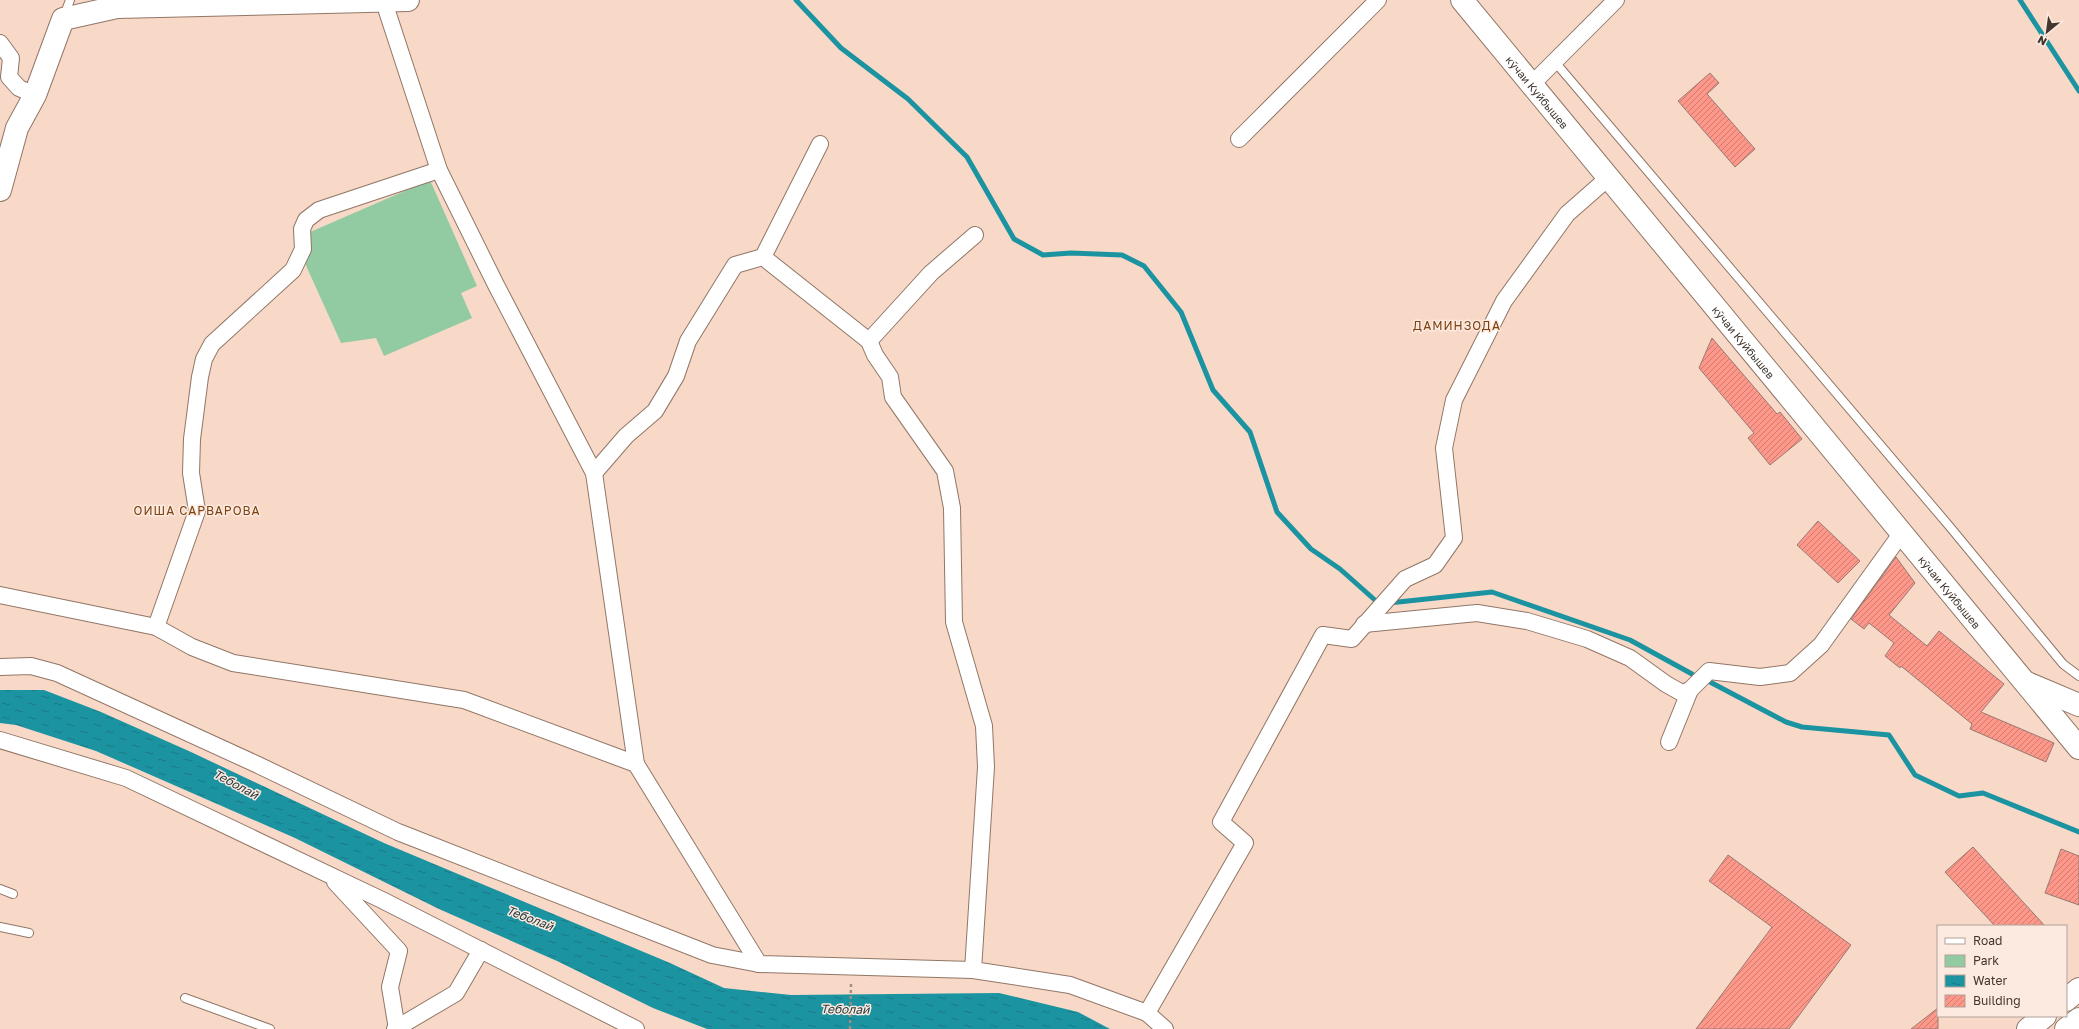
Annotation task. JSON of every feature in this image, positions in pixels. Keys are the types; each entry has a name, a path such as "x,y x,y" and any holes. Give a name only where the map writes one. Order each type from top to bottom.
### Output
{"main road":[{"path":"0,190 17,128 35,96 67,9 408,0"},
{"name":"кӯчаи Куйбышев","path":"1462,0 2079,748"},
{"path":"2026,683 2079,704"},
{"path":"2067,999 2079,989"},
{"path":"2028,1029 2044,1017"},
{"path":"2066,1029 2079,1019"}],"street":[{"path":"1239,139 1378,0"},
{"path":"1531,85 1616,0"},
{"path":"384,1 439,170 496,285 594,473 636,764 759,964"},
{"path":"0,43 10,58 9,76 19,88 35,96"},
{"path":"594,473 626,436 655,411 676,376 688,341 735,265 763,257 820,144"},
{"path":"156,627 197,511 192,473 192,438 200,377 204,360 212,344 293,270 304,249 302,229 306,220 319,210 439,170"},
{"path":"1147,1013 1244,843 1221,822 1323,635 1352,638 1404,579 1435,565 1454,538 1444,448 1454,400 1504,301 1566,214 1608,178"},
{"path":"869,341 931,272 975,235"},
{"path":"763,257 869,341 875,355 890,377 893,397 945,471 952,508 954,622 984,726 986,767 973,970"},
{"path":"1669,742 1690,690 1709,671 1760,677 1790,673 1821,645 1901,534"},
{"path":"0,595 156,627 192,647 233,663 464,700 636,764"},
{"path":"1364,624 1477,613 1527,621 1594,642 1630,658 1666,684 1682,693 1690,690"},
{"path":"0,667 31,666 57,673 256,764 398,832 712,956 759,964 973,970 1070,985 1147,1013 1165,1029"},
{"path":"0,740 126,778 328,874 636,1029"},
{"path":"328,874 399,951 390,987 396,1028 456,993 481,950"}],"lane":[{"path":"1555,62 1950,526 2063,664 2079,676"},
{"path":"0,889 13,894"},
{"path":"0,927 29,933"},
{"path":"185,998 270,1029"}],"path":[{"path":"850,1029 851,980"}],"green space":[{"path":"430,180 477,286 461,293 472,318 384,356 376,338 341,343 294,239"}],"water":[{"name":"Теболай","path":"0,690 44,690 101,712 191,752 384,843 670,963 724,988 791,995 999,993 1078,1012 1110,1029 707,1029 653,1008 557,961 439,909 295,838 96,751 16,725 0,723"}],"building":[{"path":"1710,73 1719,83 1707,94 1755,149 1735,167 1678,101"},
{"path":"1712,338 1777,414 1780,412 1802,439 1770,465 1748,438 1754,433 1699,368"},
{"path":"1818,521 1860,561 1838,583 1797,545"},
{"path":"1896,557 1915,583 1889,615 1927,646 1939,631 2004,684 1981,712 2054,743 2046,762 1970,729 1972,724 1901,666 1900,668 1885,656 1894,643 1869,623 1864,629 1851,619"},
{"path":"1973,847 2044,925 1994,925 1945,872"},
{"path":"2061,849 2079,856 2079,905 2045,893"},
{"path":"1728,855 1851,945 1789,1029 1696,1029 1772,927 1709,881"},
{"path":"1937,1009 1938,1029 1911,1029"}],"waterway":[{"path":"796,0 841,48 908,99 967,157 1014,239 1043,255 1071,253 1122,255 1144,266 1181,312 1213,390 1250,432 1277,512 1311,549 1340,569 1376,601 1381,602"},
{"path":"2020,0 2079,91"},
{"path":"1389,603 1492,592 1630,640 1692,674"},
{"path":"1710,682 1786,722 1802,727 1889,735 1915,775 1959,796 1983,793 2079,832"}],"district":[{"name":"ДАМИНЗОДА","path":"1457,325"},
{"name":"ОИША САРВАРОВА","path":"197,510"}]}
